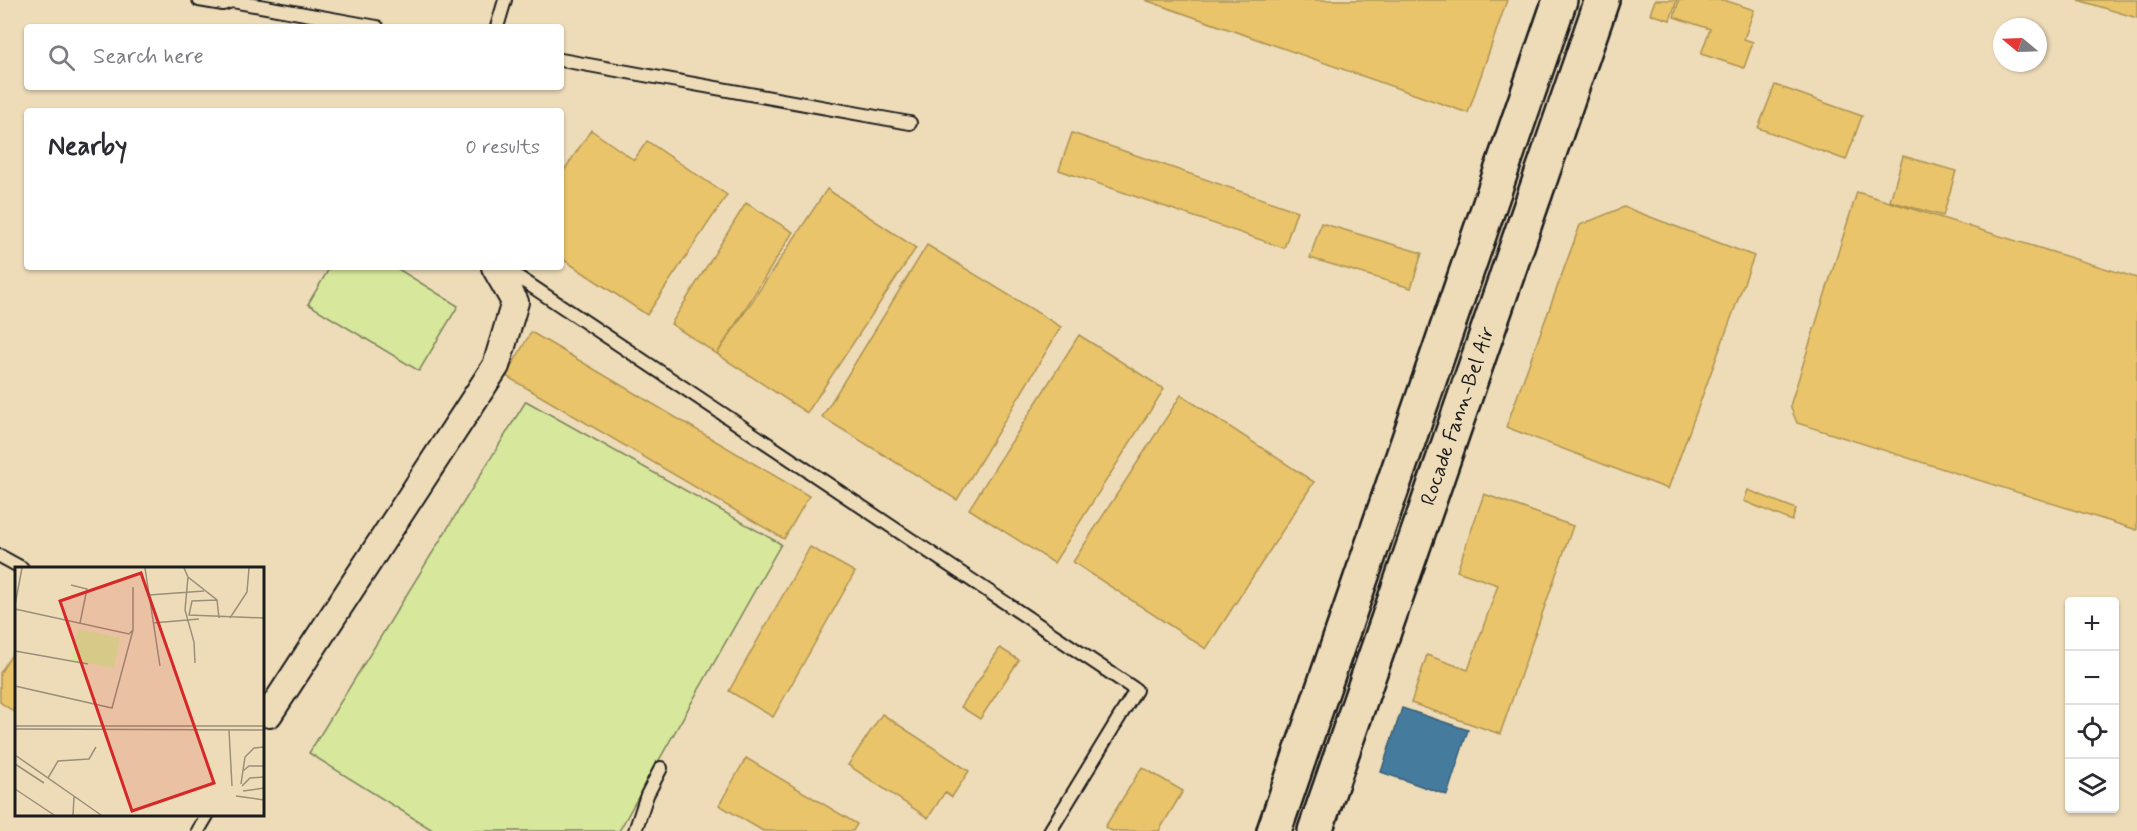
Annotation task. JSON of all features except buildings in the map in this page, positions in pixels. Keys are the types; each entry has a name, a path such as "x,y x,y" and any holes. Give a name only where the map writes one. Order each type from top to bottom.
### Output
{"street":[{"name":"Rocade Fann-Bel Air","path":"1274,831 1560,0"},
{"name":"Rocade Fann-Bel Air","path":"1315,831 1602,0"},
{"path":"265,717 496,366 516,302 497,270"}],"lane":[{"path":"199,0 223,4 232,0 361,24"},
{"path":"498,24 506,0"},
{"path":"564,61 910,123"},
{"path":"507,270 1136,690 1050,831"},
{"path":"0,556 20,567"},
{"path":"635,831 646,795 662,768"},
{"path":"198,831 207,816"}],"green space":[{"path":"328,270 400,270 458,306 419,371 308,304"},
{"path":"526,401 781,544 619,831 434,831 309,753"}]}
